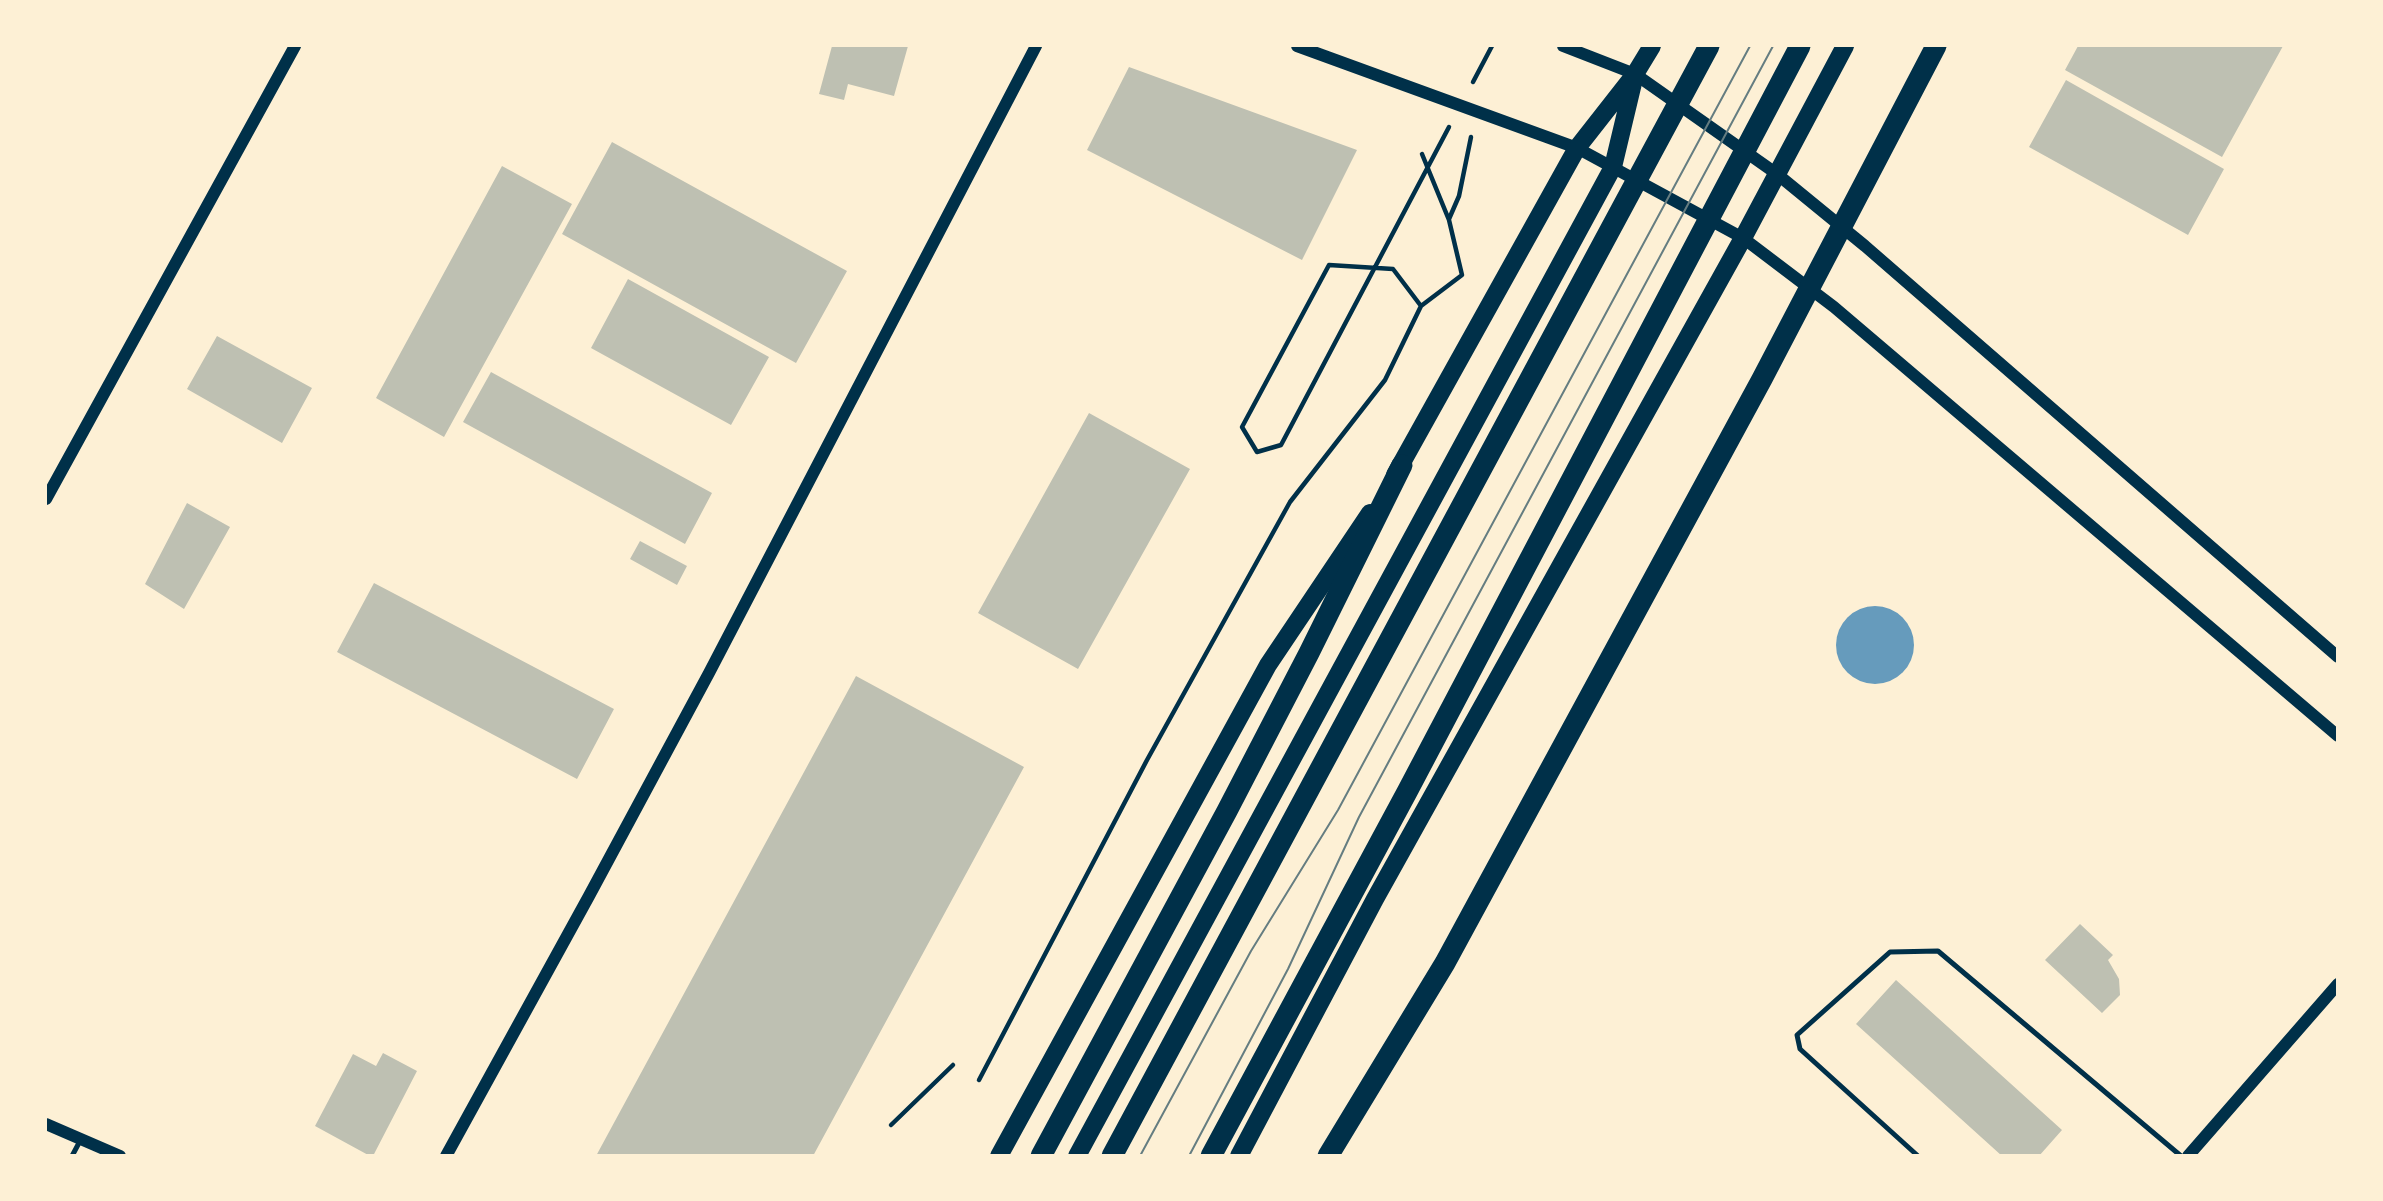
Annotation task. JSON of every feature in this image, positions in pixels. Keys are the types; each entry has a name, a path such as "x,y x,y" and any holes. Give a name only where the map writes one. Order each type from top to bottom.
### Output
{"highway":[{"path":"1112,1156 1709,46"},
{"path":"1211,1156 1407,792 1800,46"},
{"path":"1328,1156 1451,951 1762,379 1936,46"},
{"path":"1041,1156 1227,811 1402,464"}],"main road":[{"path":"999,1156 1268,665 1402,464 1577,148 1635,74 1652,46"},
{"path":"1239,1156 1376,899 1743,238 1845,46"},
{"path":"1077,1156 1613,167 1635,74"}],"street":[{"path":"46,499 295,46"},
{"path":"446,1156 709,673 1035,46"},
{"path":"1297,46 1577,148 1743,238 1834,307 2337,736"},
{"path":"1563,46 1635,74 1777,174 1865,246 2337,657"},
{"path":"2188,1156 2337,984"},
{"path":"46,1124 120,1156"}],"lane":[{"path":"1918,1156 1800,1049 1797,1035 1890,952 1938,951 2181,1156"},
{"path":"72,1156 81,1138"}],"path":[{"path":"1466,94 1492,46"},
{"path":"1421,306 1392,269 1329,265 1242,427 1257,452 1281,445 1454,118"},
{"path":"1449,220 1460,196 1472,131"},
{"path":"979,1080 1146,760 1290,502 1385,380 1421,306 1462,275 1449,220 1422,154"},
{"path":"891,1125 953,1065"}],"water":[{"path":"1875,606 1890,609 1903,617 1911,630 1914,645 1911,660 1903,673 1890,681 1875,684 1860,681 1847,673 1839,660 1836,645 1839,630 1847,617 1860,609"}],"building":[{"path":"832,46 908,46 894,96 848,84 844,100 819,94"},
{"path":"2078,46 2283,46 2222,157 2065,70"},
{"path":"1129,67 1357,150 1302,260 1087,150"},
{"path":"2066,80 2224,169 2188,235 2029,147"},
{"path":"612,142 847,271 796,363 562,234"},
{"path":"502,166 572,204 444,437 376,398"},
{"path":"628,279 769,357 731,425 591,348"},
{"path":"217,336 312,388 282,443 187,389"},
{"path":"491,372 712,493 685,544 463,422"},
{"path":"1089,413 1190,469 1078,669 978,613"},
{"path":"187,503 230,527 184,609 145,584"},
{"path":"640,541 687,566 677,585 630,559"},
{"path":"374,583 614,709 577,779 337,652"},
{"path":"856,676 1024,767 813,1156 596,1156"},
{"path":"2080,924 2113,955 2108,960 2119,979 2120,995 2102,1013 2045,960"},
{"path":"1896,980 2062,1130 2039,1156 2002,1156 1856,1024"},
{"path":"383,1053 417,1071 373,1156 370,1156 315,1126 353,1054 376,1066"}],"tram line":[{"path":"1140,1156 1251,951 1338,810 1750,46"},
{"path":"1189,1156 1288,969 1359,817 1773,46"}]}
